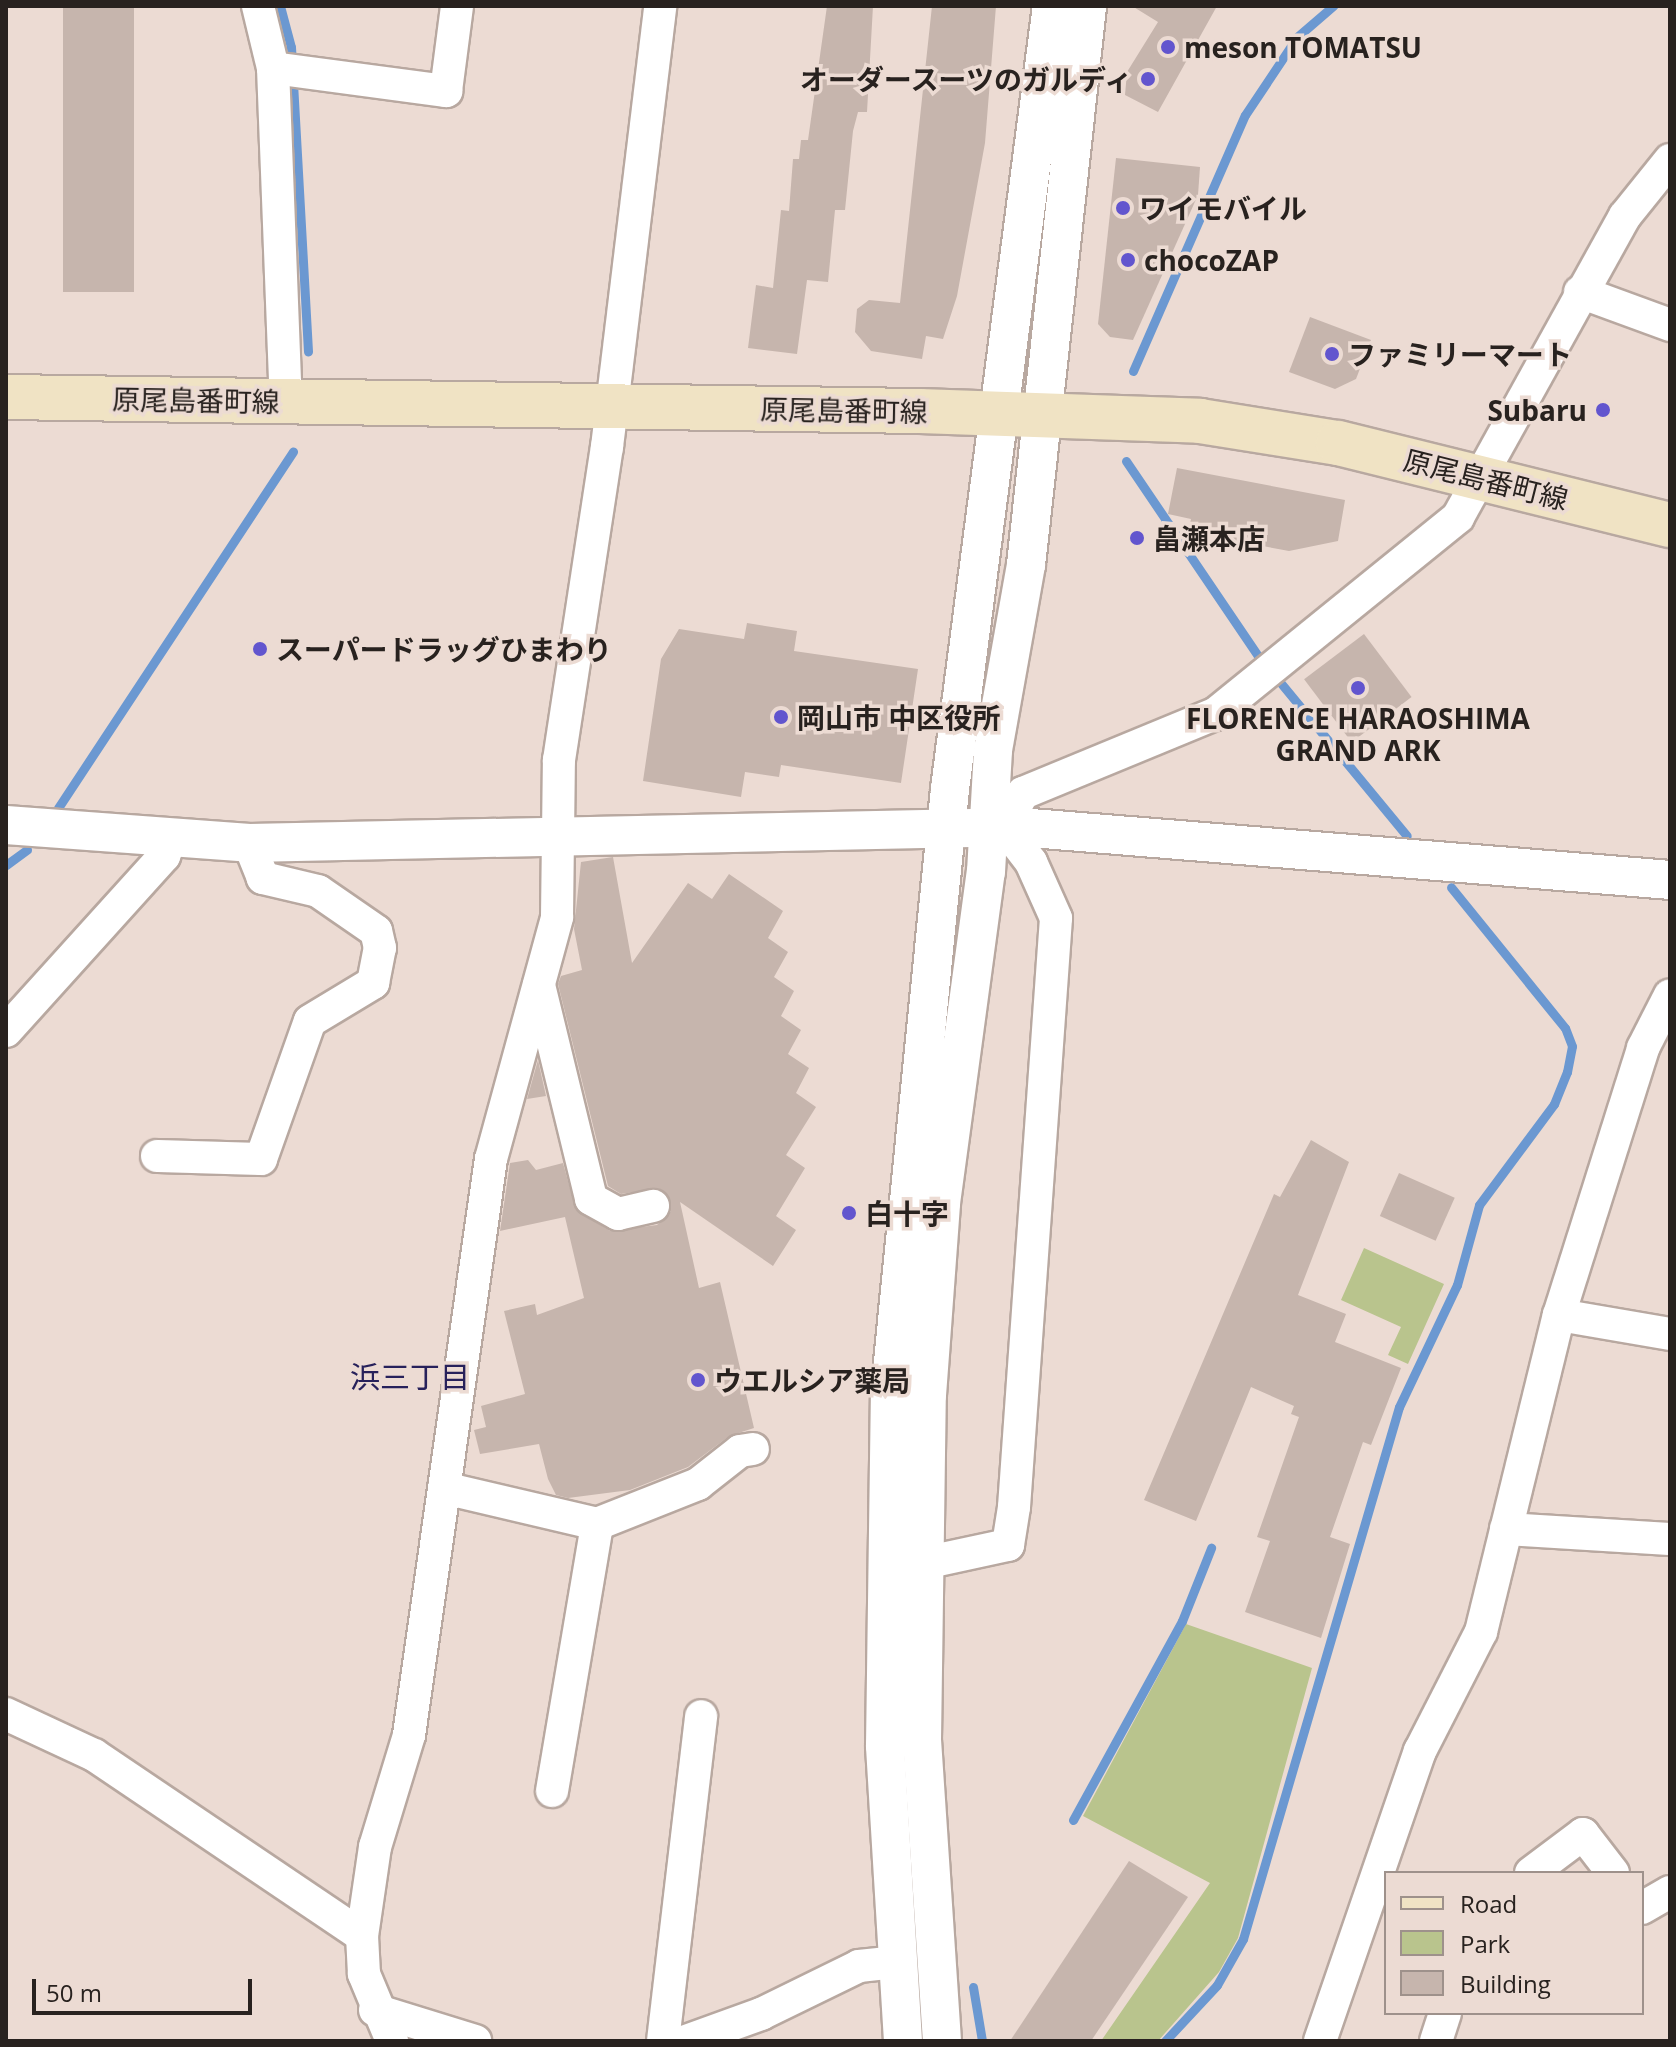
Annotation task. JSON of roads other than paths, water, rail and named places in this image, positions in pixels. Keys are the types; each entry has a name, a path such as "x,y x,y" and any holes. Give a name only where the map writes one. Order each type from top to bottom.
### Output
{"main road":[{"name":"原尾島番町線","path":"6,397 1186,420 1274,431 1670,525"}],"street":[{"path":"258,6 286,69 286,401"},
{"path":"286,69 446,91 457,6"},
{"path":"392,2041 375,2010 362,1936 375,1847 409,1735 491,1159 557,917 561,835 559,760 611,407 660,6"},
{"path":"903,2041 885,1746 890,1392 949,826 998,414 1052,6"},
{"path":"942,2041 922,1740 927,1395 941,1203 996,827 993,750 1026,565 1087,6"},
{"path":"996,827 1023,793 1215,714 1458,517 1482,478 1580,292 1625,216 1667,171"},
{"path":"1580,292 1670,325"},
{"path":"6,825 170,840 249,843 996,827 1670,880"},
{"path":"924,1563 1008,1545 1014,1507 1056,918 1031,862 996,827"},
{"path":"6,1031 164,856 170,840"},
{"path":"157,1156 261,1159 310,1021 373,983 380,948 376,931 318,891 263,878 249,843"},
{"path":"538,982 591,1199 618,1214 653,1206"},
{"path":"1320,2041 1420,1751 1481,1632 1559,1315 1643,1048 1670,995"},
{"path":"1559,1315 1670,1334"},
{"path":"444,1488 597,1524 698,1484 740,1451 753,1449"},
{"path":"552,1791 597,1524"},
{"path":"1506,1529 1670,1539"},
{"path":"6,1714 94,1755 362,1936"},
{"path":"663,2041 701,1716"},
{"path":"1534,1871 1583,1834 1611,1871"},
{"path":"1644,1907 1670,1892"},
{"path":"686,2041 761,2014 859,1966 898,1962"},
{"path":"375,2010 475,2041"},
{"path":"1436,2041 1444,2015"}],"waterway":[{"path":"280,6 291,47 308,352"},
{"path":"1133,371 1245,115 1297,37 1333,6"},
{"path":"58,808 293,452"},
{"path":"1126,461 1258,656"},
{"path":"1275,676 1407,836"},
{"path":"6,865 27,850"},
{"path":"1165,2041 1217,1985 1243,1939 1399,1407 1457,1285 1479,1205 1554,1104 1567,1072 1572,1046 1565,1028 1451,887"},
{"path":"1073,1820 1182,1621 1211,1548"},
{"path":"973,1987 982,2041"}],"place":[{"name":"meson TOMATSU","path":"1168,47"},
{"name":"オーダースーツのガルディ","path":"1148,79"},
{"name":"ワイモバイル","path":"1123,208"},
{"name":"chocoZAP","path":"1128,260"},
{"name":"ファミリーマート","path":"1332,354"},
{"name":"Subaru","path":"1603,410"},
{"name":"畠瀬本店","path":"1137,538"},
{"name":"スーパードラッグひまわり","path":"260,649"},
{"name":"FLORENCE HARAOSHIMA GRAND ARK","path":"1358,688"},
{"name":"岡山市 中区役所","path":"781,717"},
{"name":"白十字","path":"849,1213"},
{"name":"ウエルシア薬局","path":"698,1380"}],"district":[{"name":"浜三丁目","path":"410,1377"}]}
